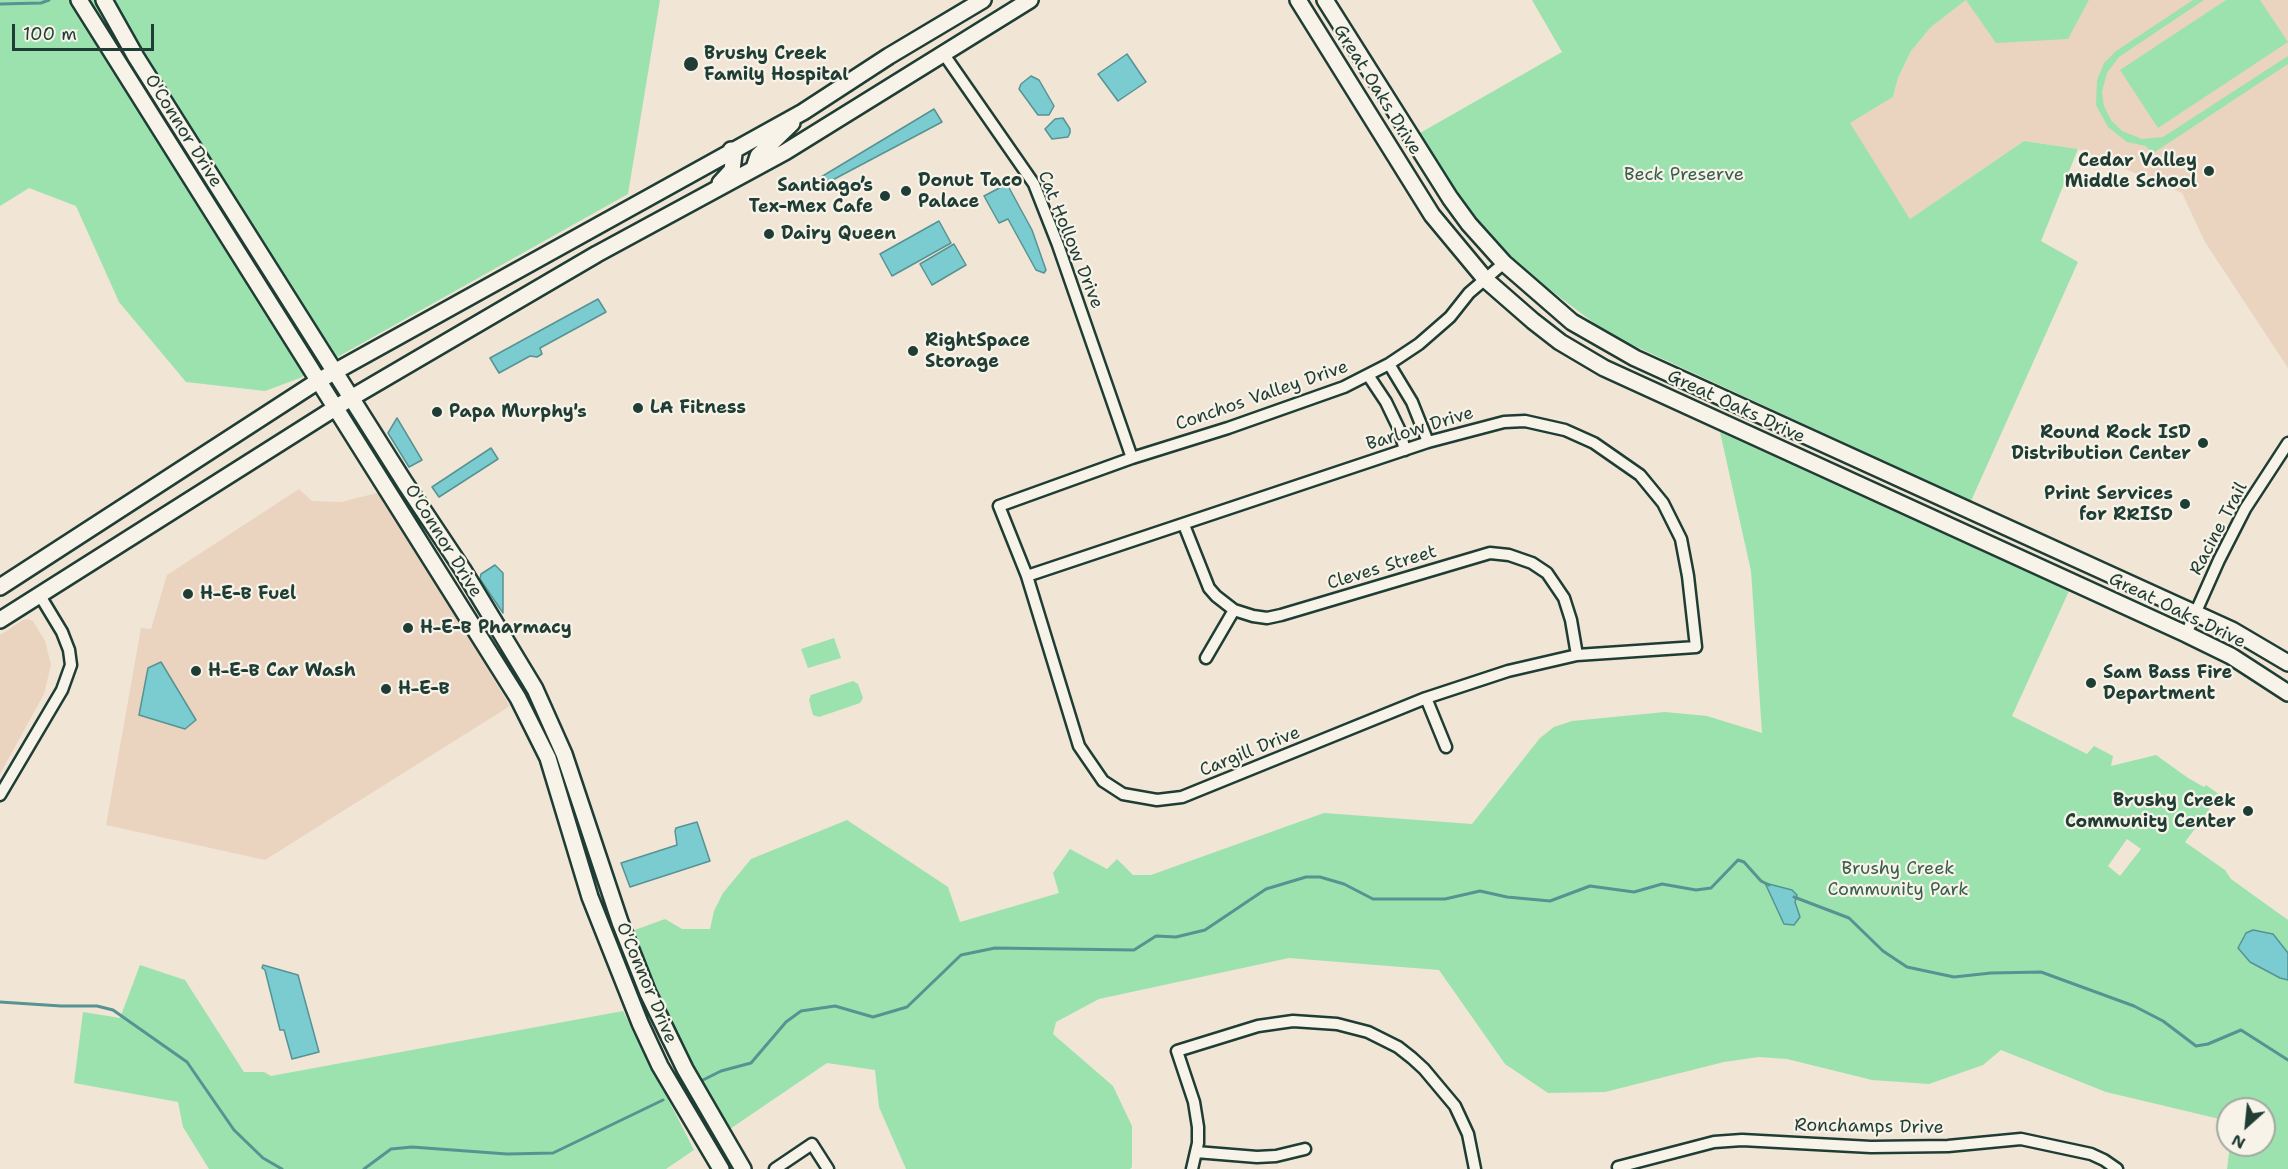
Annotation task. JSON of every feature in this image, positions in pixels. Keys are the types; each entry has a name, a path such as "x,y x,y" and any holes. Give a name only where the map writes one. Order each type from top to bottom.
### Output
{"main road":[{"name":"O'Connor Drive","path":"79,0 502,670 548,758 590,897 631,1002 660,1066 721,1169"},
{"name":"O'Connor Drive","path":"104,0 136,57 351,398 463,570 531,681 561,746 620,922 648,993 691,1080 743,1169"},
{"path":"0,587 318,381 803,112 889,56 983,0"},
{"path":"0,620 351,398 597,254 754,168 860,106 1030,0"},
{"name":"Great Oaks Drive","path":"1298,0 1432,215 1486,280 1560,342 1604,368 2186,634 2231,656 2288,693"},
{"name":"Great Oaks Drive","path":"1325,0 1450,198 1504,263 1572,322 1635,358 2196,613 2246,637 2288,663"},
{"path":"754,168 758,156 803,112"},
{"path":"714,190 732,170 734,154 731,150"},
{"path":"405,519 428,539 450,571 463,570"},
{"path":"445,581 452,581 463,588 506,654 531,681"}],"street":[{"name":"Cat Hollow Drive","path":"943,53 1034,184 1062,254 1132,458"},
{"name":"Conchos Valley Drive","path":"999,506 1132,458 1344,387 1389,364 1427,337 1450,317 1469,294 1504,263"},
{"path":"1389,364 1413,402 1428,442"},
{"path":"1368,375 1386,402 1406,450"},
{"name":"Barlow Drive","path":"1028,576 1428,442 1504,422 1525,421 1565,430 1594,443 1640,475 1663,503 1681,539 1688,576 1696,647"},
{"name":"Racine Trail","path":"2186,634 2245,509 2288,443"},
{"name":"Cargill Drive","path":"999,506 1028,576 1079,747 1102,781 1123,794 1157,800 1182,797 1426,698 1508,671 1577,656 1696,647"},
{"name":"Cleves Street","path":"1185,525 1209,588 1216,596 1234,610 1267,618 1490,553 1509,555 1532,562 1547,573 1564,598 1573,627 1577,656"},
{"path":"0,795 62,690 71,665 69,650 62,632 39,594"},
{"path":"1206,658 1234,610"},
{"path":"1426,698 1446,747"},
{"path":"1192,1169 1198,1127 1196,1110 1177,1051 1275,1022 1322,1022 1368,1032 1391,1043 1412,1058 1446,1093 1455,1106 1468,1134 1475,1169"},
{"name":"Ronchamps Drive","path":"1618,1168 1713,1142 1742,1140 1871,1147 1948,1146 2021,1139 2091,1154 2117,1169"},
{"path":"775,1169 812,1144 828,1169"},
{"path":"1196,1152 1257,1157 1276,1156 1305,1149"}],"shaded area":[{"name":"Cedar Valley Middle School","path":"1966,0 2067,39 2089,0 2288,0 2288,368 2205,242 2182,193 2078,149 2024,141 1910,219 1849,123 1893,97 1898,78 1911,51 1931,27"},
{"path":"299,489 312,501 341,502 381,492 510,706 265,860 106,825 141,628 151,629 167,575"},
{"path":"28,619 33,621 45,641 51,665 44,694 0,774 0,635"}],"green space":[{"path":"0,0 660,0 628,194 300,378 265,391 186,382 119,302 76,206 29,188 0,206"},
{"name":"Beck Preserve","path":"1532,0 1966,0 1931,27 1911,51 1898,78 1893,97 1850,123 1910,219 2024,141 2078,149 2041,241 2078,262 1971,501 1624,341 1598,326 1537,280 1503,249 1473,215 1444,174 1420,133 1562,52"},
{"path":"1966,0 2089,0 2068,39 1996,43"},
{"path":"2193,0 2204,0 2119,57 2107,73 2102,92 2104,106 2111,120 2122,131 2142,139 2163,137 2288,56 2288,64 2152,154 2146,146 2127,142 2108,127 2096,105 2097,80 2104,63 2116,51"},
{"path":"2226,0 2260,0 2288,42 2158,128 2120,70"},
{"name":"Brushy Creek Community Park","path":"1720,432 2069,591 2012,716 2087,754 2094,746 2113,756 2111,766 2156,755 2188,778 2204,787 2206,785 2220,795 2185,842 2225,870 2231,879 2288,920 2288,1169 2227,1169 2228,1157 2276,1157 2276,1097 2216,1097 2216,1118 2106,1092 2001,1050 1983,1065 1929,1084 1872,1080 1787,1059 1759,1057 1724,1062 1605,1092 1548,1093 1505,1064 1439,970 1289,958 1099,999 1056,1022 1053,1034 1113,1086 1132,1126 1132,1167 1130,1169 906,1169 879,1107 875,1070 827,1063 727,1131 674,1027 632,931 665,919 682,929 710,929 714,911 723,893 751,859 847,820 948,887 960,922 1059,893 1053,873 1070,849 1107,869 1117,859 1133,875 1151,875 1324,813 1472,824 1540,738 1554,727 1572,721 1665,712 1707,716 1762,733 1751,571","holes":["2127,839 2141,849 2120,876 2108,866"]},
{"path":"834,638 841,658 808,668 801,649"},
{"path":"853,681 858,684 863,698 860,703 819,717 813,715 809,700 811,695"},
{"path":"140,965 185,980 244,1072 264,1072 271,1076 623,1011 694,1150 666,1169 209,1169 183,1127 178,1102 74,1083 83,1012 120,1018"}],"water":[{"path":"1127,54 1146,82 1118,101 1098,74"},
{"path":"1031,76 1039,80 1054,106 1049,115 1038,115 1019,89 1021,84"},
{"path":"934,109 942,122 825,184 821,177"},
{"path":"1063,118 1070,129 1068,137 1052,139 1045,129 1055,119"},
{"path":"1007,184 1032,230 1046,270 1044,273 1036,270 1008,219 999,223 984,196"},
{"path":"939,221 951,243 892,276 880,254"},
{"path":"954,244 966,265 932,285 920,264"},
{"path":"598,299 606,312 540,348 542,354 537,357 530,356 499,373 490,358"},
{"path":"397,418 422,460 409,467 388,433"},
{"path":"491,448 498,459 439,497 432,487"},
{"path":"495,565 503,573 503,613 480,579 481,574"},
{"path":"161,662 196,720 185,729 139,715 148,668"},
{"path":"697,822 710,861 630,887 621,863 677,845 676,828"},
{"path":"1765,883 1792,890 1797,895 1795,902 1800,917 1794,925 1784,924"},
{"path":"2253,930 2273,934 2288,953 2288,980 2250,962 2238,948 2246,933"},
{"path":"263,965 298,975 319,1052 292,1059 284,1030 280,1030"}],"waterway":[{"path":"0,4 41,3 49,0"},
{"path":"703,1080 721,1071 751,1063 786,1022 801,1011 835,1006 873,1017 907,1007 961,955 995,948 1134,950 1156,936 1176,937 1205,930 1266,889 1306,877 1320,877 1344,884 1373,899 1445,899 1480,891 1507,897 1550,901 1590,886 1634,892 1662,884 1696,890 1711,888 1738,860 1744,862 1761,881 1769,885"},
{"path":"1794,897 1849,918 1883,951 1907,967 1954,977 1991,973 2041,972 2134,1006 2163,1021 2196,1046 2208,1044 2241,1030 2288,1060"},
{"path":"0,1002 97,1006 113,1010 187,1062 234,1130 263,1158 282,1169"},
{"path":"364,1169 391,1149 412,1147 507,1154 553,1153 663,1100"}],"place":[{"name":"Brushy Creek Family Hospital","path":"691,64"},
{"name":"Cedar Valley Middle School","path":"2209,171"},
{"name":"Donut Taco Palace","path":"906,191"},
{"name":"Santiago’s Tex-Mex Cafe","path":"885,196"},
{"name":"Dairy Queen","path":"769,234"},
{"name":"RightSpace Storage","path":"913,351"},
{"name":"LA Fitness","path":"638,408"},
{"name":"Papa Murphy's","path":"437,412"},
{"name":"Round Rock ISD Distribution Center","path":"2203,443"},
{"name":"Print Services for RRISD","path":"2185,504"},
{"name":"H-E-B Fuel","path":"188,594"},
{"name":"H-E-B Pharmacy","path":"408,628"},
{"name":"H-E-B Car Wash","path":"196,671"},
{"name":"Sam Bass Fire Department","path":"2091,683"},
{"name":"H-E-B","path":"386,689"},
{"name":"Brushy Creek Community Center","path":"2248,811"}]}
